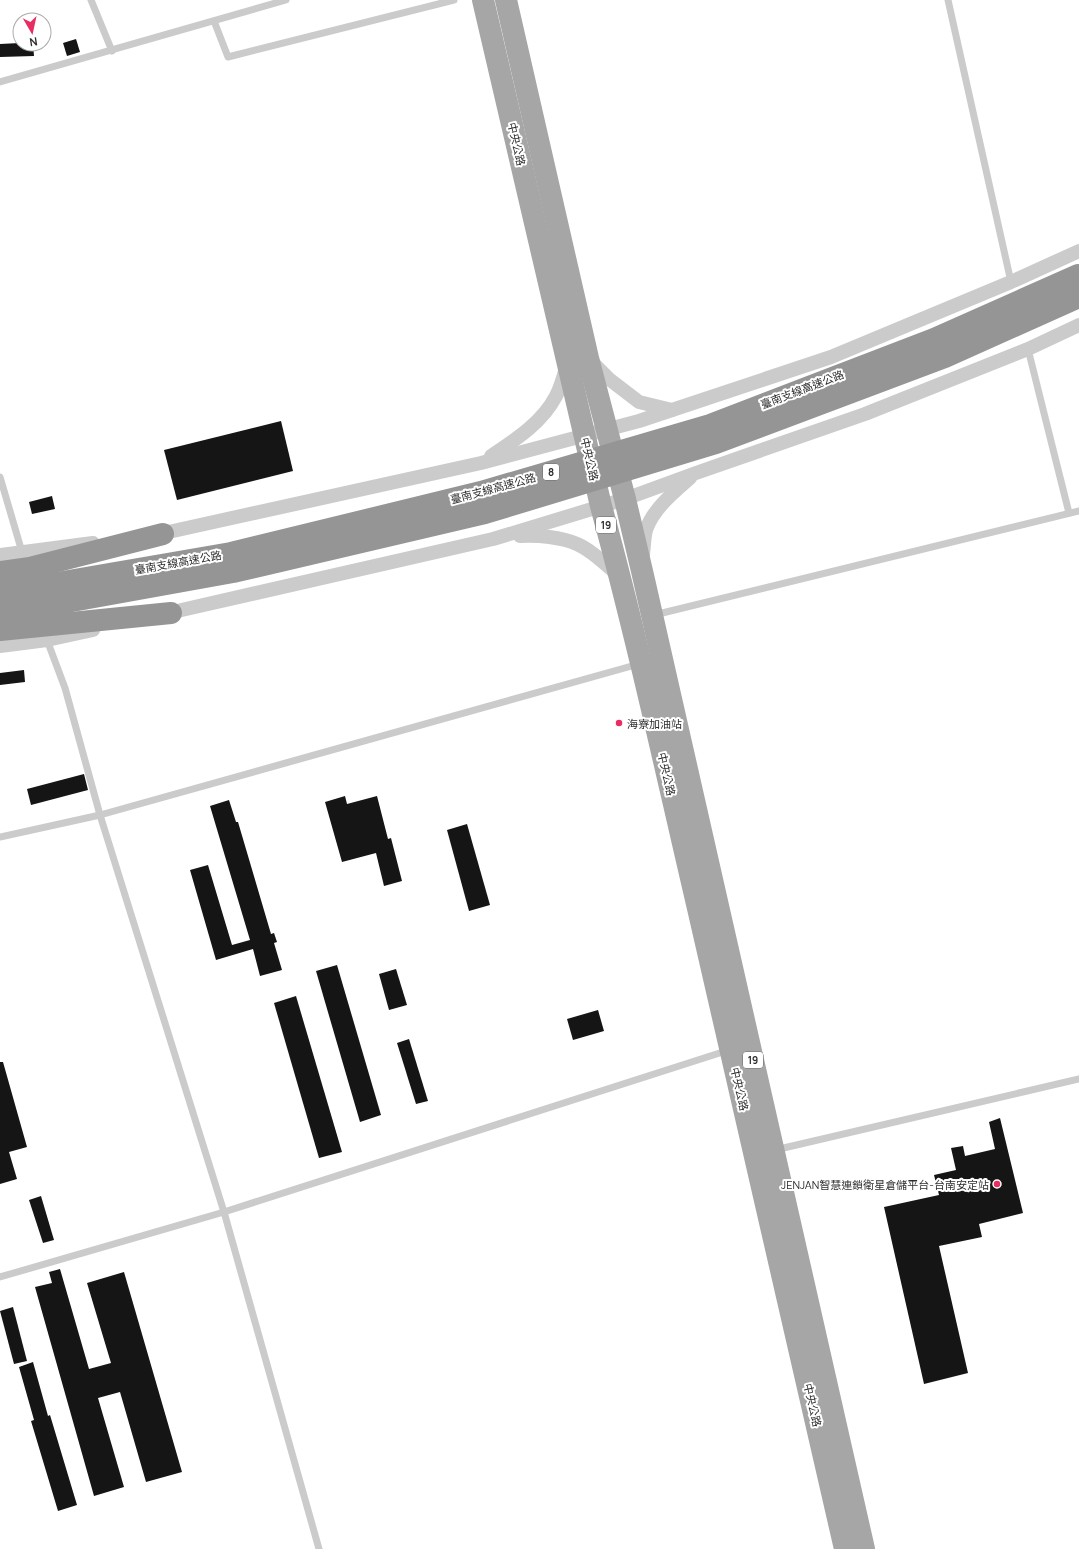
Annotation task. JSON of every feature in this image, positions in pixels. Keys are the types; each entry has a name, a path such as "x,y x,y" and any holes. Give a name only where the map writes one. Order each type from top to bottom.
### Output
{"highway":[{"name":"臺南支線高速公路","path":"0,590 56,583 231,553 481,492 710,425 934,339 1079,274"},
{"name":"臺南支線高速公路","path":"0,610 61,603 233,572 485,513 716,443 945,357 1079,297"},
{"path":"0,572 30,568 163,534"},
{"path":"0,630 171,613"}],"main road":[{"name":"中央公路","path":"483,0 578,360 607,430 642,571 764,1152 845,1549"},
{"name":"中央公路","path":"506,0 578,360 584,435 620,576 731,1049 764,1152 864,1549"}],"street":[{"path":"0,555 163,534 481,463 607,430 672,411 831,357 1011,282 1079,251"},
{"path":"0,646 47,640 493,539 625,499 865,414 1028,349 1079,326"},
{"path":"481,463 523,436 545,412 578,360 609,379 640,402 672,411"},
{"path":"642,571 646,530 652,519 666,501 696,473"},
{"path":"493,539 532,535 555,538 577,544 590,552 620,576"}],"lane":[{"path":"91,0 112,51"},
{"path":"0,82 286,0"},
{"path":"214,21 228,57 454,0"},
{"path":"948,0 1011,282"},
{"path":"1028,349 1069,513"},
{"path":"0,477 22,552"},
{"path":"652,616 1079,510"},
{"path":"47,640 65,688 100,814 224,1212 319,1549"},
{"path":"0,837 100,814 641,664"},
{"path":"0,1277 224,1212 731,1049"},
{"path":"764,1152 1079,1079"}],"building":[{"path":"76,39 80,52 67,56 63,43"},
{"path":"12,43 12,52 34,52 34,56 0,57 0,44"},
{"path":"281,421 293,471 177,500 164,450"},
{"path":"52,496 55,509 32,514 29,502"},
{"path":"24,670 25,682 0,685 0,673"},
{"path":"84,774 88,790 31,805 27,789"},
{"path":"345,796 347,804 377,796 388,839 391,838 402,881 384,886 376,853 342,862 325,802"},
{"path":"229,800 236,822 238,822 271,934 274,933 277,942 274,943 282,970 260,976 253,949 216,960 190,870 208,865 232,945 250,940 210,806"},
{"path":"467,824 490,905 469,911 447,830"},
{"path":"337,965 381,1115 360,1122 316,971"},
{"path":"396,969 407,1005 389,1010 379,974"},
{"path":"296,996 342,1152 319,1158 274,1003"},
{"path":"598,1010 604,1031 573,1040 567,1019"},
{"path":"409,1039 428,1101 416,1104 397,1043"},
{"path":"0,1062 3,1062 27,1147 9,1152 17,1179 0,1184"},
{"path":"1000,1118 1023,1213 979,1224 982,1237 939,1246 968,1373 924,1384 884,1207 939,1195 934,1175 956,1170 951,1148 963,1146 965,1156 995,1149 989,1122"},
{"path":"41,1196 54,1240 43,1243 29,1200"},
{"path":"60,1269 89,1369 111,1363 87,1283 124,1272 182,1472 146,1482 120,1392 98,1398 124,1487 94,1496 35,1287 52,1283 49,1272"},
{"path":"13,1307 27,1361 14,1364 0,1311"},
{"path":"33,1362 48,1416 50,1415 77,1505 58,1511 31,1421 34,1420 19,1367"}],"place":[{"name":"海寮加油站","path":"619,723"},
{"name":"JENJAN智慧連鎖衛星倉儲平台-台南安定站","path":"997,1184"}]}
